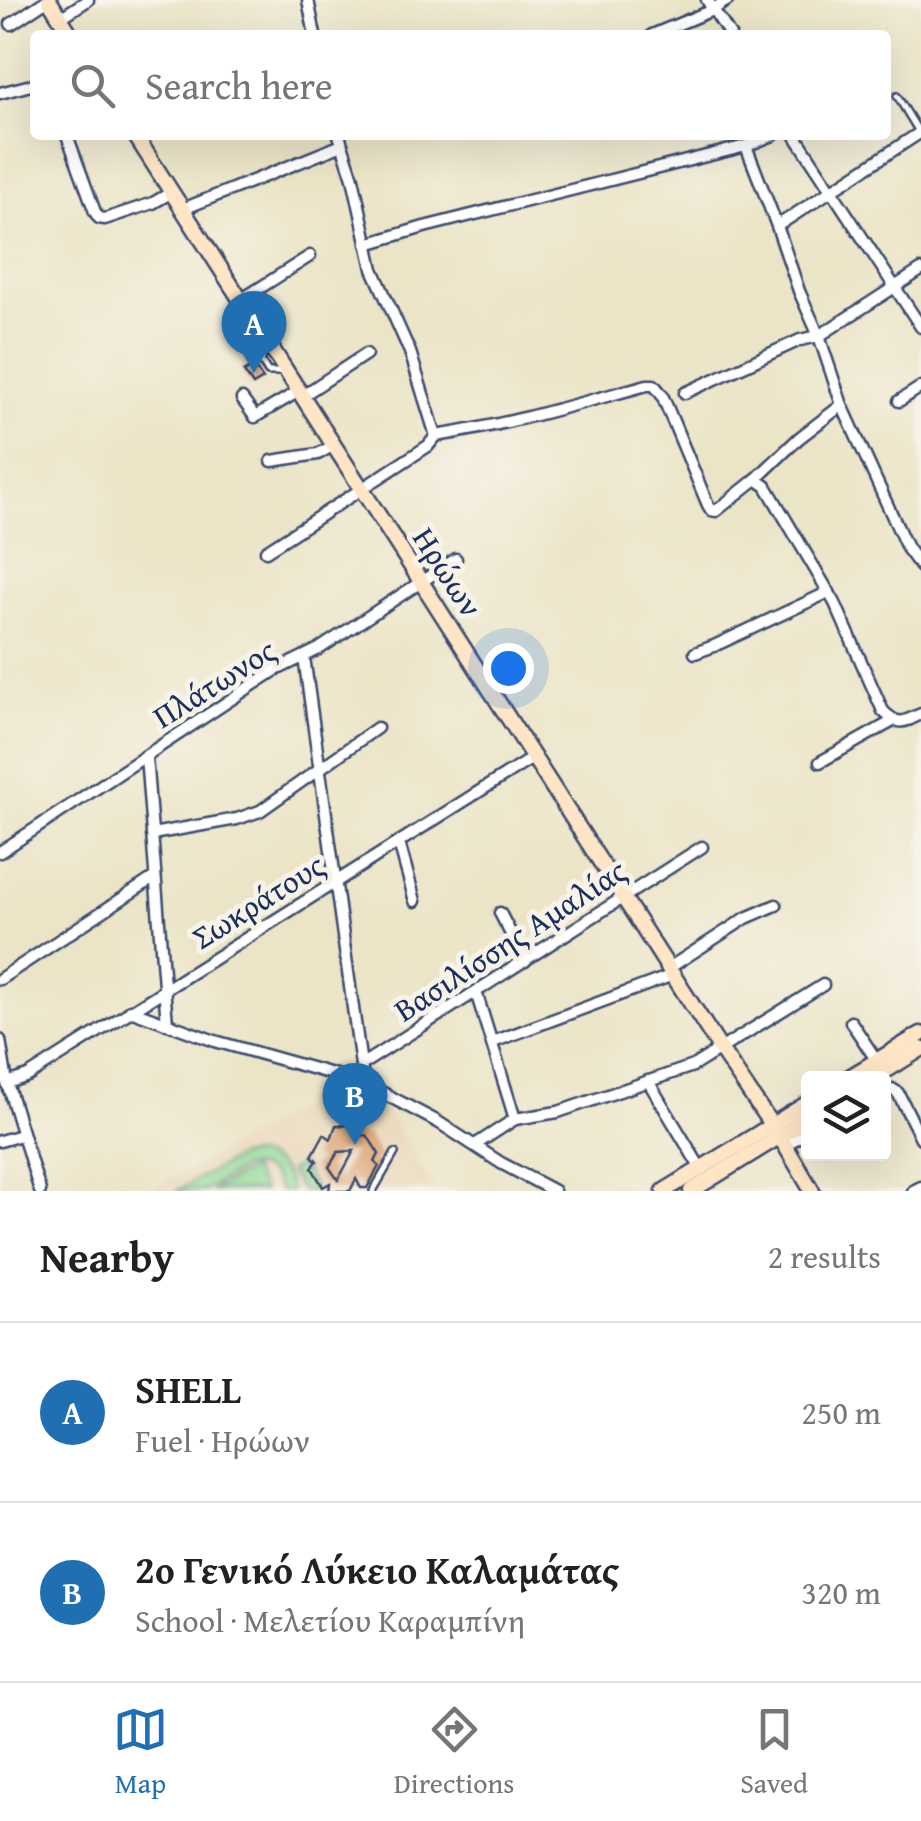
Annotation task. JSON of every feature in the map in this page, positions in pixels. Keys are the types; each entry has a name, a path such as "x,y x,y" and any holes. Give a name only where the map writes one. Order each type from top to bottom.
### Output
{"street":[{"path":"11,24 48,0 68,30"},
{"path":"60,18 88,0"},
{"path":"308,0 314,30"},
{"path":"661,30 710,4 728,0"},
{"path":"710,4 727,30"},
{"path":"0,92 30,85"},
{"path":"777,226 921,133"},
{"path":"69,140 94,212 100,218 153,204 172,192"},
{"name":"Ηρώων","path":"138,140 812,1191"},
{"path":"183,209 340,140 353,178 373,268 414,364 436,436"},
{"path":"367,244 761,140"},
{"path":"798,140 921,328"},
{"path":"746,146 842,405 908,548 921,567"},
{"path":"240,300 310,256"},
{"path":"686,394 800,340 819,336 921,270"},
{"path":"242,399 255,417 366,354"},
{"path":"266,552 428,446 436,436 654,386 662,396 712,510 756,480 799,438 842,405"},
{"path":"900,401 921,387"},
{"path":"272,461 318,454 334,445"},
{"path":"756,480 766,486 828,592 877,702 898,723 921,714"},
{"name":"Πλάτωνος","path":"0,852 274,671 304,657 456,559"},
{"path":"695,653 828,592"},
{"path":"304,657 364,1083"},
{"path":"820,762 893,721"},
{"path":"152,834 253,814 272,805 377,728"},
{"path":"146,756 166,1024"},
{"name":"Σωκράτους","path":"6,1083 28,1076 534,757"},
{"path":"399,843 415,901"},
{"name":"Βασιλίσσης Αμαλίας","path":"362,1066 702,847"},
{"path":"0,978 155,877"},
{"path":"493,1042 671,972 746,918 776,905"},
{"path":"500,914 525,961"},
{"path":"475,1145 515,1119 558,1112 693,1066 823,985"},
{"path":"476,992 515,1119"},
{"path":"130,1010 215,1041 364,1083 554,1191"},
{"path":"851,1022 876,1061"},
{"path":"860,1071 921,1034"},
{"path":"0,1040 6,1083 40,1191"},
{"path":"885,1071 921,1049"},
{"path":"648,1081 701,1169"},
{"path":"891,1089 898,1093 921,1138"},
{"path":"908,1110 921,1106"},
{"path":"779,1136 801,1111"},
{"path":"691,1191 801,1123"},
{"path":"664,1191 701,1169 779,1136 801,1133"},
{"path":"0,1141 21,1135"},
{"path":"913,1191 921,1188"}],"lane":[{"path":"897,96 921,133"},
{"path":"373,1191 394,1153"}],"shaded area":[{"path":"330,1091 390,1115 435,1191 149,1191"}],"green space":[{"path":"253,1155 278,1166 291,1191 279,1191 271,1175 250,1167 205,1191 176,1191 238,1157"},
{"path":"301,1164 315,1188 310,1191 301,1191 289,1171"},
{"path":"251,1169 263,1191 211,1191"}],"building":[{"path":"254,366 263,379 253,385 244,372"},
{"path":"336,1125 355,1126 360,1136 367,1135 379,1154 375,1162 379,1166 367,1188 361,1188 356,1179 350,1191 329,1191 330,1183 323,1187 312,1168 317,1161 312,1156 324,1134 331,1139","holes":["354,1151 338,1180 329,1167 338,1152"]}],"place":[{"name":"SHELL","path":"254,373"},
{"name":"2ο Γενικό Λύκειο Καλαμάτας","path":"355,1145"}]}
